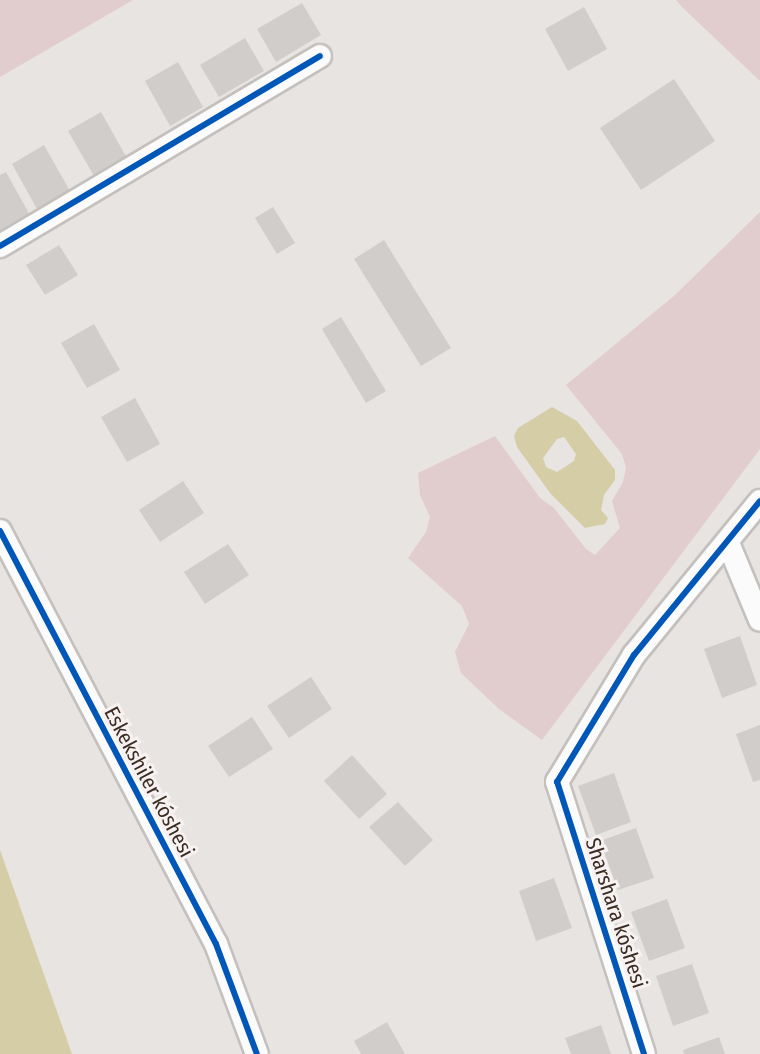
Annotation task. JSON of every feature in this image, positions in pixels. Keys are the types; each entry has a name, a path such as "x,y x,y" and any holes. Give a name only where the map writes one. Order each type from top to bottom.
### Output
{"street":[{"path":"0,246 320,56"},
{"path":"760,501 728,543 760,620"},
{"name":"Eskekshiler kóshesi","path":"0,531 216,944 257,1054"},
{"name":"Sharshara kóshesi","path":"644,1054 557,782 634,655 728,543"}],"shaded area":[{"path":"0,0 133,0 0,77"},
{"path":"676,0 760,0 760,81 682,7"},
{"path":"760,212 760,449 542,740 499,709 461,673 455,652 469,624 462,606 408,558 426,532 430,517 420,495 418,473 495,436 540,498 554,508 586,549 595,555 620,528 612,501 623,482 626,467 622,454 566,385 675,295"},
{"path":"552,407 577,421 615,470 615,480 604,495 601,510 608,518 605,524 585,528 550,493 517,447 514,436 518,428","holes":["564,437 576,454 574,461 557,472 546,467 543,458 557,439"]},
{"path":"0,850 72,1054 0,1054"}],"building":[{"path":"302,3 321,35 276,62 257,29"},
{"path":"584,7 607,49 568,71 545,29"},
{"path":"245,38 264,71 219,97 200,65"},
{"path":"178,62 203,107 170,126 145,81"},
{"path":"674,79 715,141 641,190 600,128"},
{"path":"101,112 127,158 94,176 68,131"},
{"path":"44,145 70,191 37,209 12,164"},
{"path":"6,172 31,217 0,235 0,175"},
{"path":"273,207 295,243 277,254 255,218"},
{"path":"384,240 451,348 421,366 354,259"},
{"path":"59,245 78,275 45,295 26,265"},
{"path":"341,317 386,391 366,403 322,329"},
{"path":"94,324 120,370 87,388 61,343"},
{"path":"135,398 160,444 127,462 101,417"},
{"path":"183,481 204,513 160,542 139,510"},
{"path":"228,544 249,575 205,604 184,572"},
{"path":"740,636 757,685 722,698 704,649"},
{"path":"311,677 332,709 289,738 267,706"},
{"path":"252,717 273,749 229,777 208,746"},
{"path":"760,725 760,780 753,782 736,734"},
{"path":"352,755 387,794 359,819 324,781"},
{"path":"614,773 631,822 596,835 578,786"},
{"path":"398,802 433,840 405,866 369,827"},
{"path":"636,828 654,878 618,890 600,841"},
{"path":"554,878 572,928 536,941 519,891"},
{"path":"667,899 685,948 649,961 631,912"},
{"path":"692,964 709,1013 673,1026 656,976"},
{"path":"387,1022 405,1054 361,1054 354,1041"},
{"path":"601,1025 611,1054 571,1054 565,1038"},
{"path":"719,1037 725,1054 684,1054 683,1050"}],"cycle path":[{"path":"0,246 320,56"},
{"path":"644,1054 557,782 634,655 760,501"},
{"path":"0,531 216,944 257,1054"}]}
